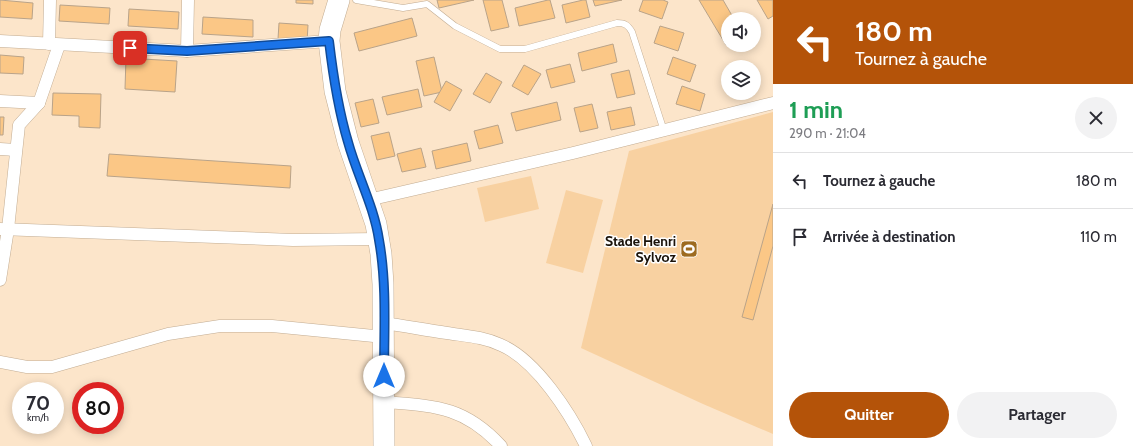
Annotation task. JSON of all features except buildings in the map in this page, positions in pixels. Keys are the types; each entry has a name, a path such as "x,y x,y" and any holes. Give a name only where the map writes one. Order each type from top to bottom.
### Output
{"highway":[{"path":"339,0 330,30 329,41 337,98 348,142 376,224 384,284 384,446"}],"street":[{"path":"0,280 4,229 19,125 39,103 54,45 50,0"},
{"path":"187,51 188,0"},
{"path":"0,41 187,51 329,41"},
{"path":"0,101 39,103"},
{"path":"368,200 664,131 773,103"},
{"path":"0,149 16,150"},
{"path":"4,229 293,240 379,239"},
{"path":"0,362 27,367 52,367 168,334 220,326 272,326 384,330 482,338 502,345 524,359 541,377 576,425 586,446"},
{"path":"384,402 427,406 449,410 479,426 491,435 501,446"}],"lane":[{"path":"356,0 403,8 427,4 455,26 500,50 525,49 617,23 624,23 629,26 632,32 664,131"}],"shaded area":[{"name":"Stade Henri Sylvoz","path":"773,112 773,434 703,404 581,348 629,151"},
{"path":"531,176 539,209 485,222 477,188"},
{"path":"566,190 603,200 583,273 546,263"}],"place":[{"name":"Stade Henri Sylvoz","path":"689,249"}],"route":[{"path":"130,48 187,51 329,41 335,91 348,142 376,224 379,239 384,284 384,376"}]}
